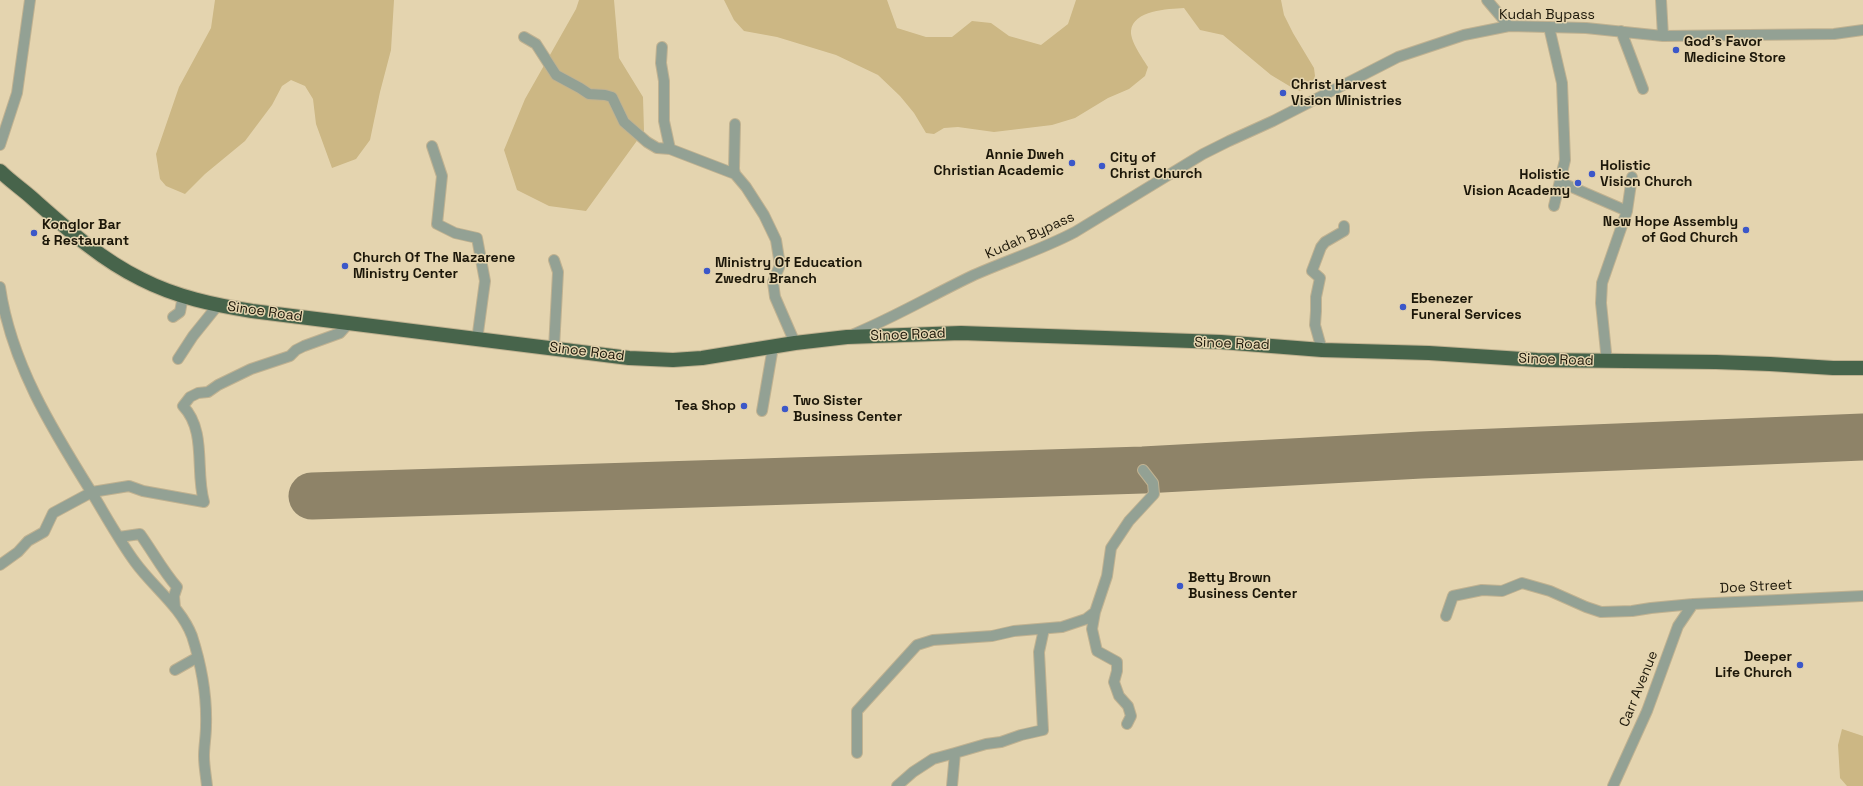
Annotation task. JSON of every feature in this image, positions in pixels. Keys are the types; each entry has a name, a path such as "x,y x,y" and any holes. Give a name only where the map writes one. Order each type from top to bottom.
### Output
{"highway":[{"name":"Sinoe Road","path":"2,175 99,254 141,280 183,296 218,305 477,340 629,358 673,360 702,358 795,343 847,337 931,333 1059,335 1158,341 1228,343 1322,350 1382,351 1474,357 1607,362 1716,362 1833,368 1863,368"}],"street":[{"path":"0,145 16,93 30,0"},
{"path":"1487,0 1509,26"},
{"path":"1661,0 1663,36"},
{"name":"Kudah Bypass","path":"847,337 874,326 976,275 1064,238 1161,181 1203,154 1398,57 1464,35 1509,26 1621,31 1663,36 1834,34 1863,30"},
{"path":"1549,27 1562,83 1565,160 1554,206"},
{"path":"1621,31 1643,89"},
{"path":"524,37 536,44 556,75 560,78 589,94 612,97 624,122 638,136 657,148 670,149 735,174 746,187 764,215 776,240 780,264 773,282 775,297 795,343"},
{"path":"662,47 661,63 664,81 664,121 670,149"},
{"path":"735,124 735,174"},
{"path":"432,146 442,176 437,224 455,233 477,238 485,281 477,340"},
{"path":"1607,362 1601,303 1602,283 1627,211 1632,176"},
{"path":"1560,182 1627,211"},
{"path":"1322,350 1315,325 1316,297 1320,278 1312,271 1321,247 1325,242 1344,231 1344,226"},
{"path":"554,260 558,272 554,348"},
{"path":"0,287 4,314 34,394 58,440 136,563 175,608 191,635 198,657 202,683 206,725 204,757 207,786"},
{"path":"173,317 180,312 183,296"},
{"path":"178,359 193,336 218,305"},
{"path":"0,565 18,552 28,541 44,532 52,513 92,492 129,486 143,491 204,502 199,474 198,438 191,414 184,406 190,397 198,393 208,392 218,385 251,369 290,356 296,350 304,346 340,333 349,323"},
{"path":"762,411 773,347"},
{"path":"1127,724 1131,716 1128,706 1119,696 1114,682 1117,671 1117,662 1097,651 1092,629 1095,612 1107,576 1112,548 1128,521 1154,494 1153,483 1144,470"},
{"path":"119,537 140,534 162,566 166,575 177,587 174,596 175,608"},
{"name":"Doe Street","path":"1446,616 1454,596 1482,590 1502,591 1522,583 1550,591 1601,612 1632,611 1693,604 1863,596"},
{"name":"Carr Avenue","path":"1616,783 1647,710 1678,626 1693,604"},
{"path":"857,753 858,711 917,645 934,640 992,636 1014,631 1062,627 1086,619 1095,612"},
{"path":"896,786 913,772 933,759 1043,730 1039,652 1044,629"},
{"path":"175,670 198,657"},
{"path":"952,786 955,753"}],"shaded area":[{"path":"215,0 394,0 391,50 370,140 356,159 332,168 316,124 313,99 305,86 291,80 282,86 272,105 245,141 205,174 185,194 166,186 160,179 156,154 179,87 211,28"},
{"path":"579,0 614,0 619,58 643,97 644,131 586,211 549,206 517,190 504,150 525,99 576,9"},
{"path":"724,0 887,0 897,28 926,37 952,37 972,21 991,23 1009,36 1041,45 1068,24 1076,0 1281,0 1284,15 1314,68 1315,76 1311,87 1300,91 1271,75 1223,35 1200,30 1184,8 1161,10 1144,15 1138,19 1133,24 1131,31 1135,45 1148,67 1145,76 1129,89 1108,98 1075,118 1052,125 994,132 958,127 944,128 934,134 926,133 914,113 900,96 878,75 836,55 777,37 744,31 734,20"},
{"path":"1842,729 1863,736 1863,786 1847,786 1840,778 1838,745"}],"runway":[{"path":"312,496 1143,470 1421,455 1863,437"}],"place":[{"name":"God's Favor Medicine Store","path":"1676,50"},
{"name":"Christ Harvest Vision Ministries","path":"1283,93"},
{"name":"Annie Dweh Christian Academic","path":"1072,163"},
{"name":"City of Christ Church","path":"1102,166"},
{"name":"Holistic Vision Church","path":"1592,174"},
{"name":"Holistic Vision Academy","path":"1578,183"},
{"name":"New Hope Assembly of God Church","path":"1746,230"},
{"name":"Konglor Bar & Restaurant","path":"34,233"},
{"name":"Church Of The Nazarene Ministry Center","path":"345,266"},
{"name":"Ministry Of Education Zwedru Branch","path":"707,271"},
{"name":"Ebenezer Funeral Services","path":"1403,307"},
{"name":"Tea Shop","path":"744,406"},
{"name":"Two Sister Business Center","path":"785,409"},
{"name":"Betty Brown Business Center","path":"1180,586"},
{"name":"Deeper Life Church","path":"1800,665"}]}
